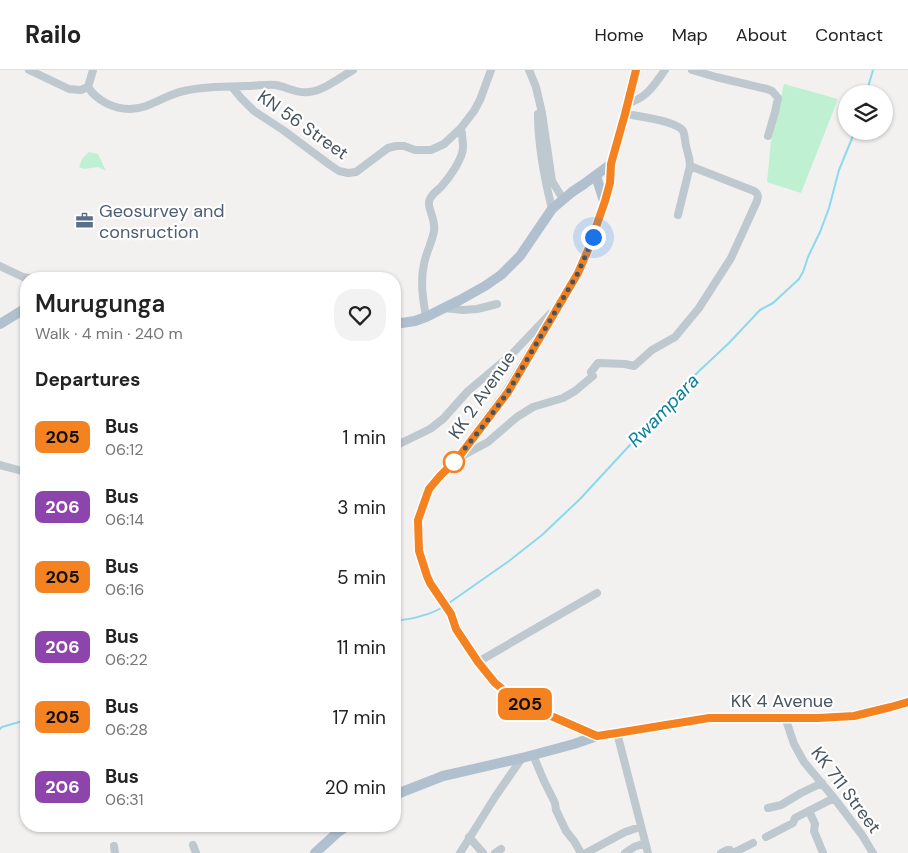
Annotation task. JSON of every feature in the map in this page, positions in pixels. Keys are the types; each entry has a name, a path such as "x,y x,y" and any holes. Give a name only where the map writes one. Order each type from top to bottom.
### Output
{"main road":[{"name":"KK 2 Avenue","path":"597,736 535,709 511,696 495,683 456,629 451,614 430,583 419,551 418,520 429,489 458,458 508,392 578,273 605,201 610,183 611,164 636,70"},
{"path":"401,323 426,317 486,286 520,256 552,209 611,164"},
{"path":"596,176 605,201"},
{"path":"1,323 20,312"},
{"name":"KK 4 Avenue","path":"401,793 443,776 522,758 597,736 709,718 818,718 854,716 908,702"},
{"path":"315,853 338,832"}],"street":[{"path":"29,70 69,89 81,90 88,87"},
{"path":"88,87 93,70"},
{"path":"88,87 92,93 110,105 130,109 141,107 184,91 216,87 263,85 278,86 297,92 311,92 323,88 353,70"},
{"name":"KN 56 Street","path":"232,87 254,111 283,130 330,166 338,171 348,173 356,172 388,148 404,146 415,150 431,150 444,144 474,112 491,70"},
{"path":"529,70 536,87 542,113 552,181 563,200"},
{"path":"628,103 638,100 648,92 665,70"},
{"path":"692,70 716,78 772,91 778,98 768,136"},
{"path":"538,99 538,130 541,156 552,209"},
{"path":"625,114 663,121 676,125 684,132 690,166 678,215"},
{"path":"426,317 422,273 435,223 429,202 459,160 463,148 461,128"},
{"path":"458,458 488,442 517,417 533,407 563,398 574,391 592,374 598,363 634,366 652,350 675,337 699,308 731,258 758,196 757,192 690,166"},
{"path":"0,266 20,276"},
{"path":"401,443 430,430 443,419 468,391 512,354 562,301"},
{"path":"444,308 464,310 496,304"},
{"path":"0,465 20,470"},
{"path":"478,662 596,593"},
{"name":"KK 711 Street","path":"785,717 794,744 804,762 834,798 873,853"},
{"path":"617,733 648,853"},
{"path":"533,755 566,831 581,853"},
{"path":"460,853 522,758"},
{"path":"768,808 781,805 822,783"},
{"path":"766,837 793,823 795,818 834,798"},
{"path":"809,811 815,824 814,831 823,853"},
{"path":"586,853 640,827"},
{"path":"469,837 483,853"},
{"path":"625,853 645,843"},
{"path":"721,853 730,850 733,853 753,843"}],"green space":[{"path":"784,84 838,99 801,193 767,182 771,141"},
{"path":"89,152 98,154 106,171 98,167 84,169 79,167 82,159"}],"waterway":[{"name":"Rwampara","path":"869,85 873,70"},
{"name":"Rwampara","path":"449,603 509,561 542,535 580,499 698,372 760,310 773,303 799,279 820,232 829,208 839,170 851,140"},
{"name":"Rwampara","path":"401,620 420,617 443,607"},
{"name":"Rwampara","path":"0,729 20,722"}],"bus line":[{"name":"205","path":"636,70 611,164 610,183 605,201 578,273 508,392 458,458 429,489 418,520 419,551 430,583 451,614 456,629 495,683 511,696 535,709 597,736 709,718 818,718 854,716 908,702"}],"place":[{"name":"Geosurvey and consruction","path":"85,221"}],"route":[{"path":"454,462 508,392 578,273 593,237"}]}
